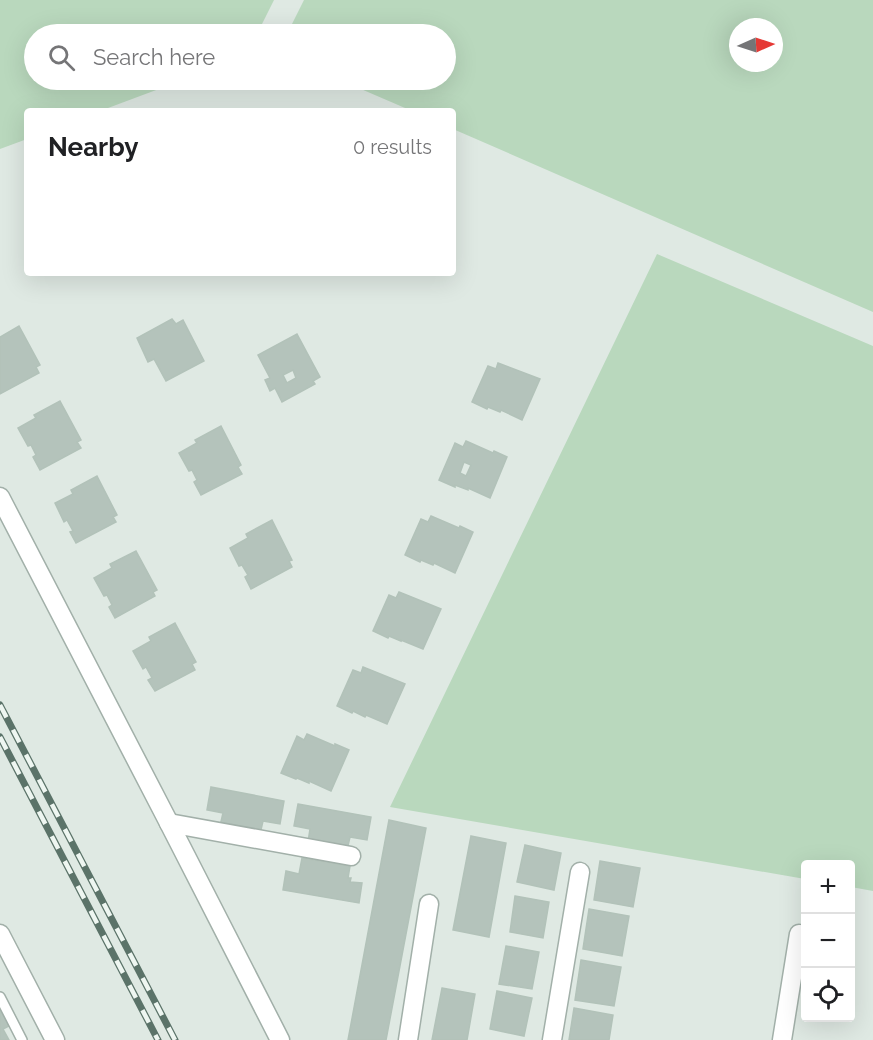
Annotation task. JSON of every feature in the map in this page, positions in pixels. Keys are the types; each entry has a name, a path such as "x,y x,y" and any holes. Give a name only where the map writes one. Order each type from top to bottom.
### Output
{"street":[{"path":"0,498 279,1040"},
{"path":"169,823 351,856"},
{"path":"552,1040 580,872"},
{"path":"408,1040 429,904"},
{"path":"0,934 55,1040"},
{"path":"782,1040 799,934"}],"lane":[{"path":"0,997 22,1040"}],"green space":[{"path":"0,0 274,0 262,24 24,24 24,90 156,90 108,108 24,108 24,140 0,149"},
{"path":"304,0 873,0 873,312 456,130 456,108 405,108 363,90 456,90 456,24 292,24"},
{"path":"657,254 873,346 873,891 855,888 855,860 801,860 801,878 390,807"}],"building":[{"path":"172,319 176,324 183,320 204,361 166,381 154,359 148,362 137,338"},
{"path":"19,326 40,365 36,367 39,373 0,394 0,337"},
{"path":"297,334 320,377 313,381 315,384 282,402 275,388 270,391 265,380 270,378 258,355","holes":["293,370 296,378 287,383 283,375"]},
{"path":"498,363 540,379 522,420 501,410 500,412 488,407 487,409 472,402 488,366 496,369"},
{"path":"60,401 81,440 77,442 81,448 40,470 33,457 36,455 31,445 28,446 18,428 36,418 34,415"},
{"path":"221,426 241,465 238,467 242,474 201,495 194,482 197,480 192,470 189,471 179,453 197,443 195,440"},
{"path":"466,441 507,457 490,498 468,488 468,490 455,485 455,487 439,480 455,443 463,447","holes":["464,462 471,465 466,476 460,473"]},
{"path":"97,476 117,515 113,517 116,522 76,543 70,532 73,531 67,520 64,522 55,503 73,494 71,490"},
{"path":"431,516 473,532 455,573 434,563 433,565 421,560 420,562 405,555 421,519 428,522"},
{"path":"272,520 292,560 289,561 292,567 251,589 245,577 248,575 242,565 239,566 230,548 248,538 246,534"},
{"path":"136,551 157,590 153,592 155,596 115,618 109,607 112,605 107,595 104,596 94,578 112,568 110,564"},
{"path":"399,592 441,609 423,649 373,631 389,595 396,598"},
{"path":"175,623 196,662 192,664 195,670 155,691 148,680 152,678 146,667 143,669 133,651 151,641 149,637"},
{"path":"363,667 405,684 387,724 337,706 353,670 361,673"},
{"path":"307,734 349,750 331,791 309,781 309,783 281,773 297,736 304,740"},
{"path":"211,787 284,801 280,824 263,821 260,834 220,826 223,813 207,810"},
{"path":"298,804 371,817 367,840 350,837 347,850 308,842 310,829 294,826"},
{"path":"389,820 426,828 386,1040 348,1040"},
{"path":"471,836 506,843 489,937 453,930"},
{"path":"525,845 561,853 554,890 517,882"},
{"path":"302,858 350,866 348,878 351,878 350,882 362,883 359,903 283,890 286,871 299,874"},
{"path":"600,861 640,868 633,907 594,900"},
{"path":"515,896 549,902 543,938 510,932"},
{"path":"589,909 629,916 622,956 583,949"},
{"path":"506,946 539,952 532,989 499,984"},
{"path":"581,960 621,967 614,1006 575,1000"},
{"path":"442,988 475,994 467,1040 432,1040"},
{"path":"497,991 532,998 524,1036 490,1029"},
{"path":"0,1008 9,1026 3,1029 9,1040 0,1040"},
{"path":"574,1008 613,1015 609,1040 569,1040"}],"railway":[{"path":"0,705 175,1040"},
{"path":"0,737 158,1040"}]}
